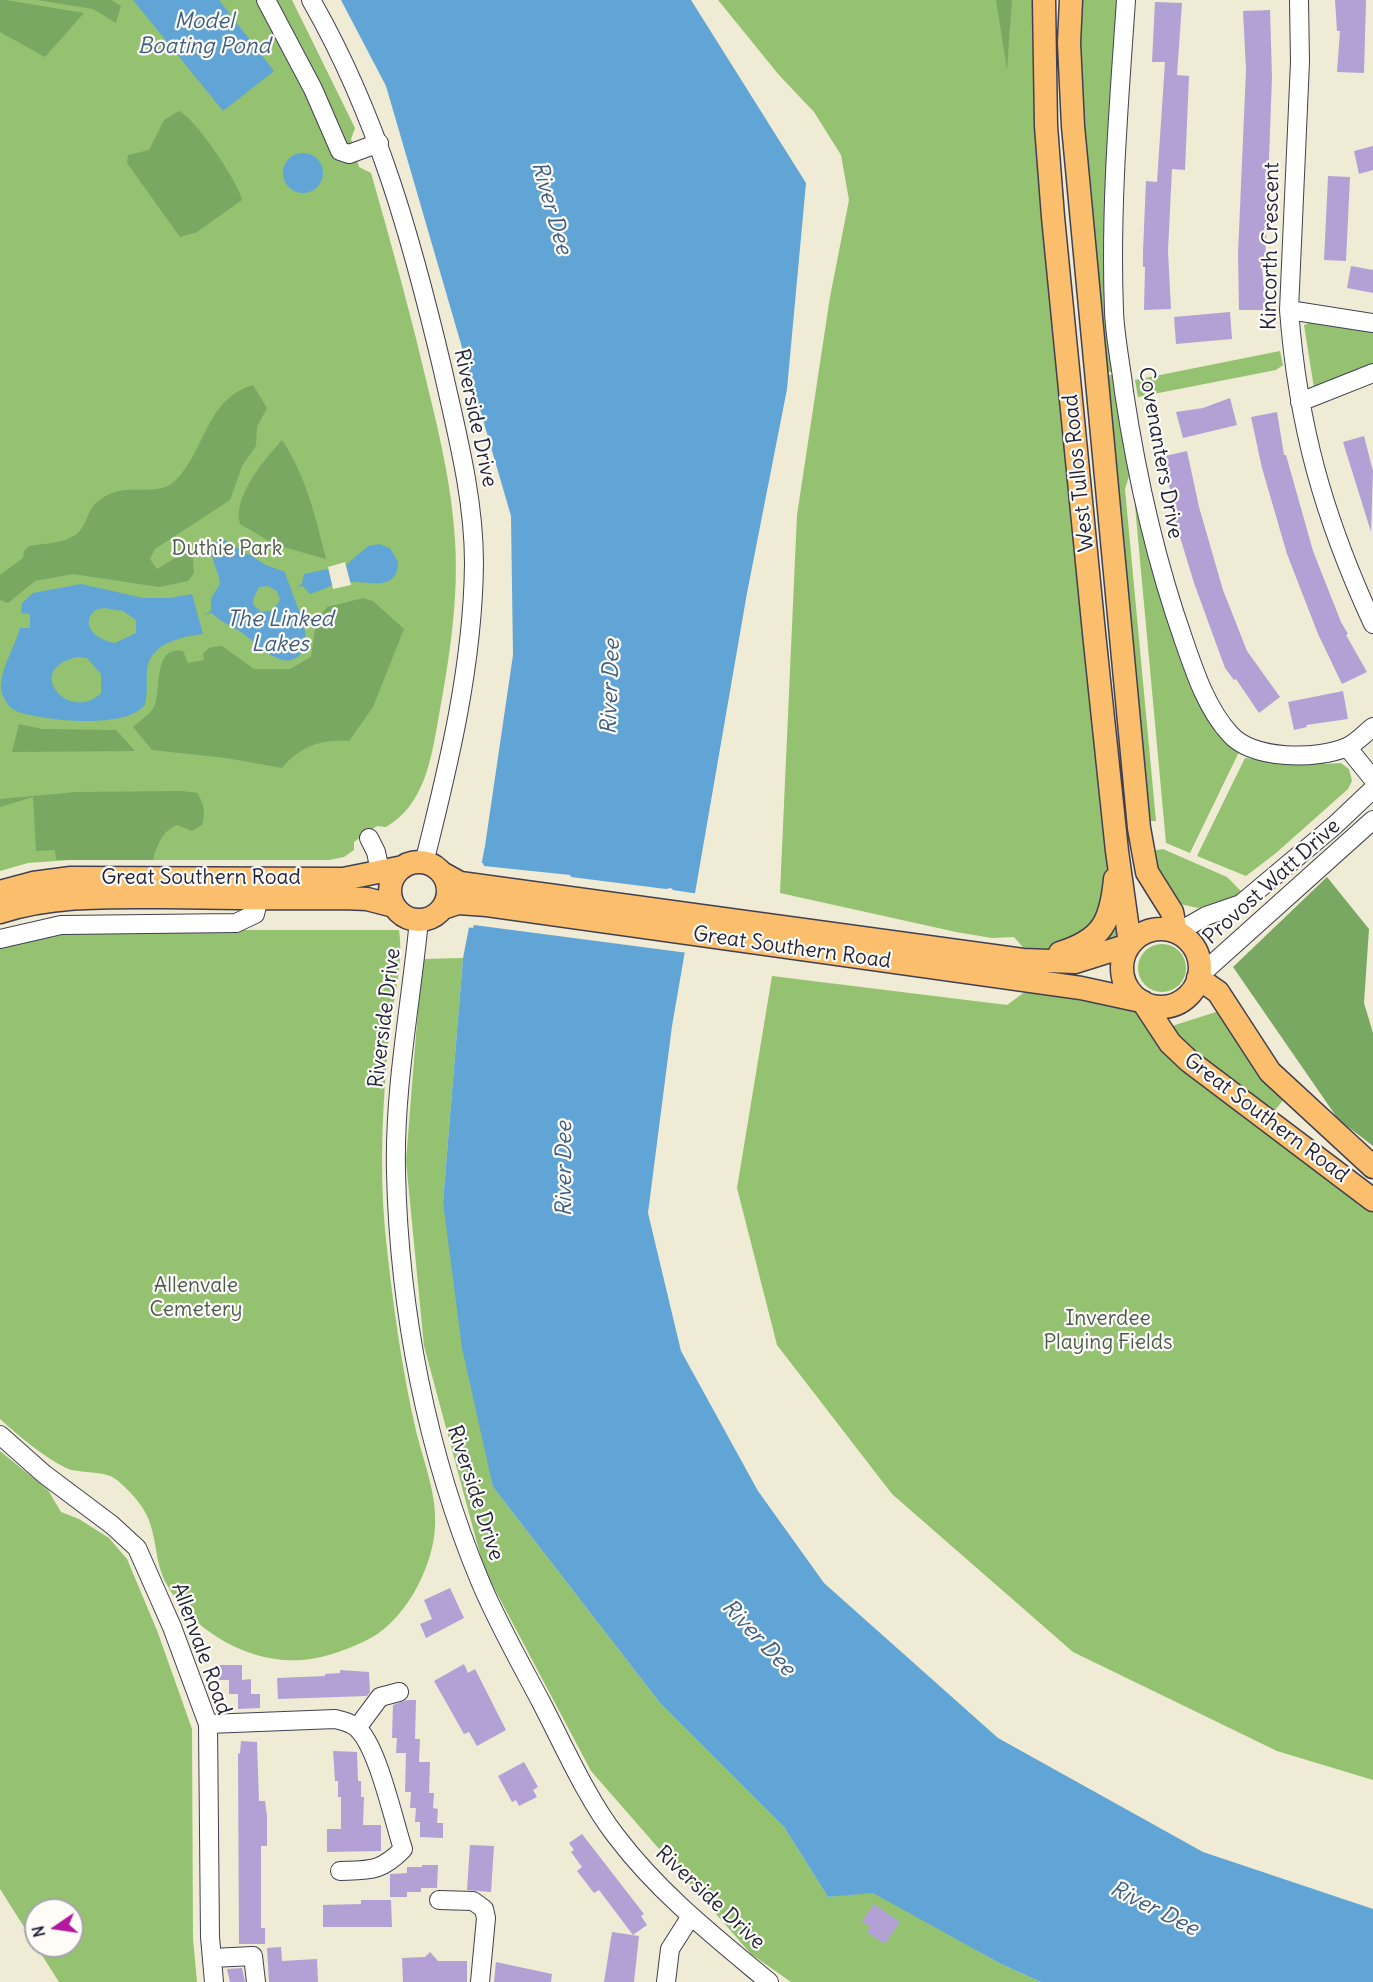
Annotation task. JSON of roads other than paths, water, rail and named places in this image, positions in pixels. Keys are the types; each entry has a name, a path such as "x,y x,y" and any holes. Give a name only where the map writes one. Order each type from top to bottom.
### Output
{"main road":[{"name":"West Tullos Road","path":"1044,0 1046,126 1053,217 1117,851 1130,945"},
{"name":"West Tullos Road","path":"1071,0 1069,43 1075,150 1139,828 1147,872 1172,912 1177,932"},
{"path":"1026,967 1079,947 1093,938 1105,923 1113,903 1117,851"},
{"path":"410,864 445,886 433,917 419,920 400,914 394,906 390,889 392,881 402,867 410,864"},
{"name":"Great Southern Road","path":"0,892 33,883 72,878 344,879 402,867"},
{"name":"Great Southern Road","path":"445,886 1026,967 1081,988 1142,1001 1170,1043 1189,1061 1373,1200"},
{"name":"Great Southern Road","path":"0,912 31,903 63,898 367,899 394,906"},
{"path":"1165,929 1177,932 1188,940 1196,950 1200,963 1199,977 1191,992 1177,1003 1159,1006 1142,1001 1127,986 1123,976 1124,955 1130,945 1151,930 1165,929"},
{"name":"Great Southern Road","path":"1026,967 1075,962 1130,945"},
{"name":"Great Southern Road","path":"1199,977 1218,992 1270,1072 1373,1167"}],"street":[{"path":"266,0 313,90 340,151 349,154 380,143"},
{"name":"Riverside Drive","path":"311,0 348,72 380,143 430,317 468,492 473,539 473,597 454,742 445,886"},
{"name":"Covenanters Drive","path":"1126,0 1114,221 1114,313 1136,473 1151,540 1195,672 1211,707 1230,735 1247,747 1274,755 1304,755 1347,747"},
{"name":"Kincorth Crescent","path":"1299,0 1300,62 1289,310 1300,402 1308,446 1326,513 1373,624"},
{"path":"1289,310 1373,323"},
{"path":"1300,402 1373,373"},
{"path":"1373,728 1347,747 1373,779"},
{"name":"Provost Watt Drive","path":"1177,932 1206,916 1241,904 1335,825 1373,789"},
{"path":"1369,832 1373,798"},
{"name":"Provost Watt Drive","path":"1199,977 1369,832"},
{"path":"369,838 376,852 380,871"},
{"path":"0,939 61,926 236,924 255,914 259,898"},
{"name":"Riverside Drive","path":"419,920 400,1072 396,1173 406,1298 421,1387 451,1504 481,1584 558,1736 614,1834 650,1876 691,1916 769,1982"},
{"name":"Allenvale Road","path":"0,1435 64,1491 112,1525 137,1548 166,1611 208,1724 214,1982"},
{"path":"357,1728 380,1697 399,1692"},
{"path":"208,1724 335,1719 347,1721 357,1728 372,1752 403,1849 391,1862 376,1870 340,1871"},
{"path":"439,1900 473,1901 484,1909 486,1918 480,1982"},
{"path":"666,1982 670,1949 691,1916"},
{"path":"212,1958 253,1956 256,1982"}],"water":[{"name":"Model Boating Pond","path":"133,0 219,0 274,71 223,111"},
{"name":"River Dee","path":"341,0 691,0 806,183 787,389 747,593 672,1026 648,1213 681,1351 758,1491 824,1583 998,1738 1203,1852 1373,1909 1373,1982 1041,1982 1001,1964 873,1893 828,1897 784,1827 660,1703 493,1487 462,1348 443,1202 463,958 485,846 513,655 511,516 386,86"},
{"path":"303,153 317,159 323,173 317,187 303,193 289,187 283,173 289,159"},
{"name":"The Linked Lakes","path":"225,540 266,565 285,572 301,616 306,639 299,656 291,660 275,657 212,613 204,615 211,611 211,598 220,584 212,552 214,542","holes":["268,586 277,591 280,600 274,610 262,612 254,606 253,600 259,587"]},
{"name":"The Linked Lakes","path":"379,544 390,548 398,562 397,571 388,581 382,583 345,582 310,594 303,586 298,587 302,583 304,574 346,565 368,546"},
{"name":"The Linked Lakes","path":"81,584 143,598 170,598 192,594 203,634 168,643 154,653 147,670 145,704 136,712 122,717 84,721 28,715 16,711 4,699 1,681 20,628 30,628 30,614 21,613 22,603 33,593","holes":["104,608 123,611 136,620 136,633 115,643 97,636 90,627 90,616 95,610","77,657 87,658 101,674 101,693 89,701 77,702 65,699 57,692 52,682 53,672 61,664"]}],"park label":[{"name":"Duthie Park","path":"227,549"},
{"name":"Allenvale Cemetery","path":"196,1298"},
{"name":"Inverdee Playing Fields","path":"1108,1331"}]}
